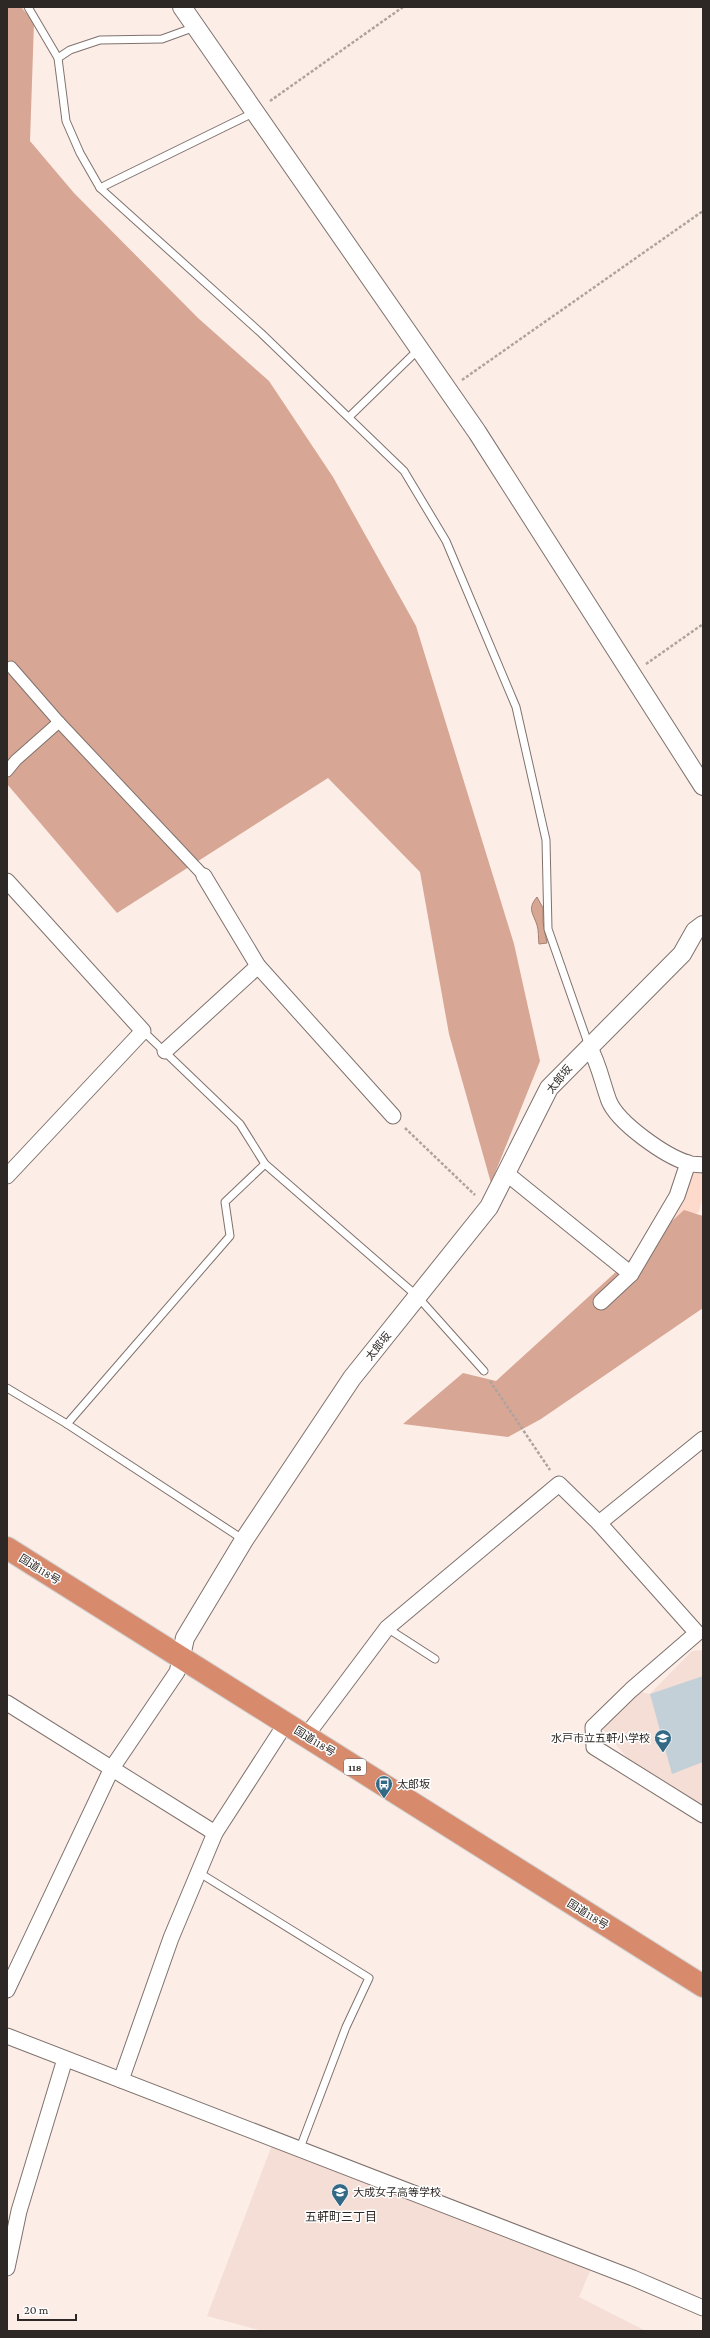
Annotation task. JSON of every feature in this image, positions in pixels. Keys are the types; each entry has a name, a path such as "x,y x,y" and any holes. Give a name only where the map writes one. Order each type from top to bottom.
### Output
{"highway":[{"name":"国道118号","path":"7,1548 181,1656 703,1986"}],"street":[{"path":"182,7 448,389 703,786"},
{"path":"11,667 59,722 204,876 258,966 393,1116"},
{"path":"7,771 16,760 59,722"},
{"path":"7,881 143,1031 7,1176"},
{"name":"太郎坂","path":"181,1656 184,1638 244,1540 352,1378 489,1207 549,1088 682,954 695,931 703,925"},
{"path":"165,1051 258,966"},
{"path":"589,1046 598,1063 610,1102 626,1125 645,1139 688,1163 703,1165"},
{"path":"600,1302 632,1274 677,1196 688,1163"},
{"path":"506,1173 632,1274"},
{"path":"599,1523 703,1439"},
{"path":"306,1736 387,1628 559,1484 599,1523 697,1633 631,1690 593,1727 594,1747 703,1815"},
{"path":"7,1990 112,1768 177,1672 181,1656"},
{"path":"7,1703 215,1833"},
{"path":"121,2080 171,1938 197,1872 215,1833 286,1723"},
{"path":"7,2036 633,2278 703,2308"},
{"path":"7,2268 19,2212 65,2059"}],"lane":[{"path":"28,7 58,58 66,121 80,153 100,188 261,333 404,472 446,541 516,707 546,840 548,928 589,1046"},
{"path":"58,58 70,50 100,40 162,39 196,27"},
{"path":"100,188 255,112"},
{"path":"349,417 420,348"},
{"path":"143,1031 240,1124 265,1164 417,1296 484,1371"},
{"path":"67,1424 230,1236 225,1202 265,1164"},
{"path":"7,1388 67,1424 244,1540"},
{"path":"387,1628 435,1659"},
{"path":"197,1872 368,1978 346,2027 300,2148"}],"path":[{"path":"255,112 403,7"},
{"path":"448,389 703,211"},
{"path":"630,674 703,624"},
{"path":"393,1116 489,1207"},
{"path":"484,1371 559,1484"}],"shaded area":[{"path":"7,7 21,7 34,22 30,141 74,193 198,318 269,381 333,477 416,626 514,944 540,1061 491,1183 449,1034 420,872 328,778 117,913 7,784"},
{"path":"537,897 543,908 543,922 547,943 539,944 538,927 532,911 532,905"},
{"path":"689,1166 703,1169 703,1194 699,1212 666,1223"},
{"path":"684,1210 703,1216 703,1308 541,1419 508,1437 403,1424 463,1373 496,1381"},
{"name":"水戸市立五軒小学校","path":"703,1650 703,1809 646,1780 601,1727 631,1690 650,1694 692,1651"},
{"name":"大成女子高等学校","path":"272,2145 591,2269 579,2297 646,2331 263,2331 207,2316"}],"building":[{"path":"703,1676 703,1762 672,1774 650,1694"}],"place":[{"name":"水戸市立五軒小学校","path":"663,1753"},
{"name":"太郎坂","path":"384,1799"},
{"name":"大成女子高等学校","path":"340,2207"}],"district":[{"name":"五軒町三丁目","path":"341,2217"}]}
